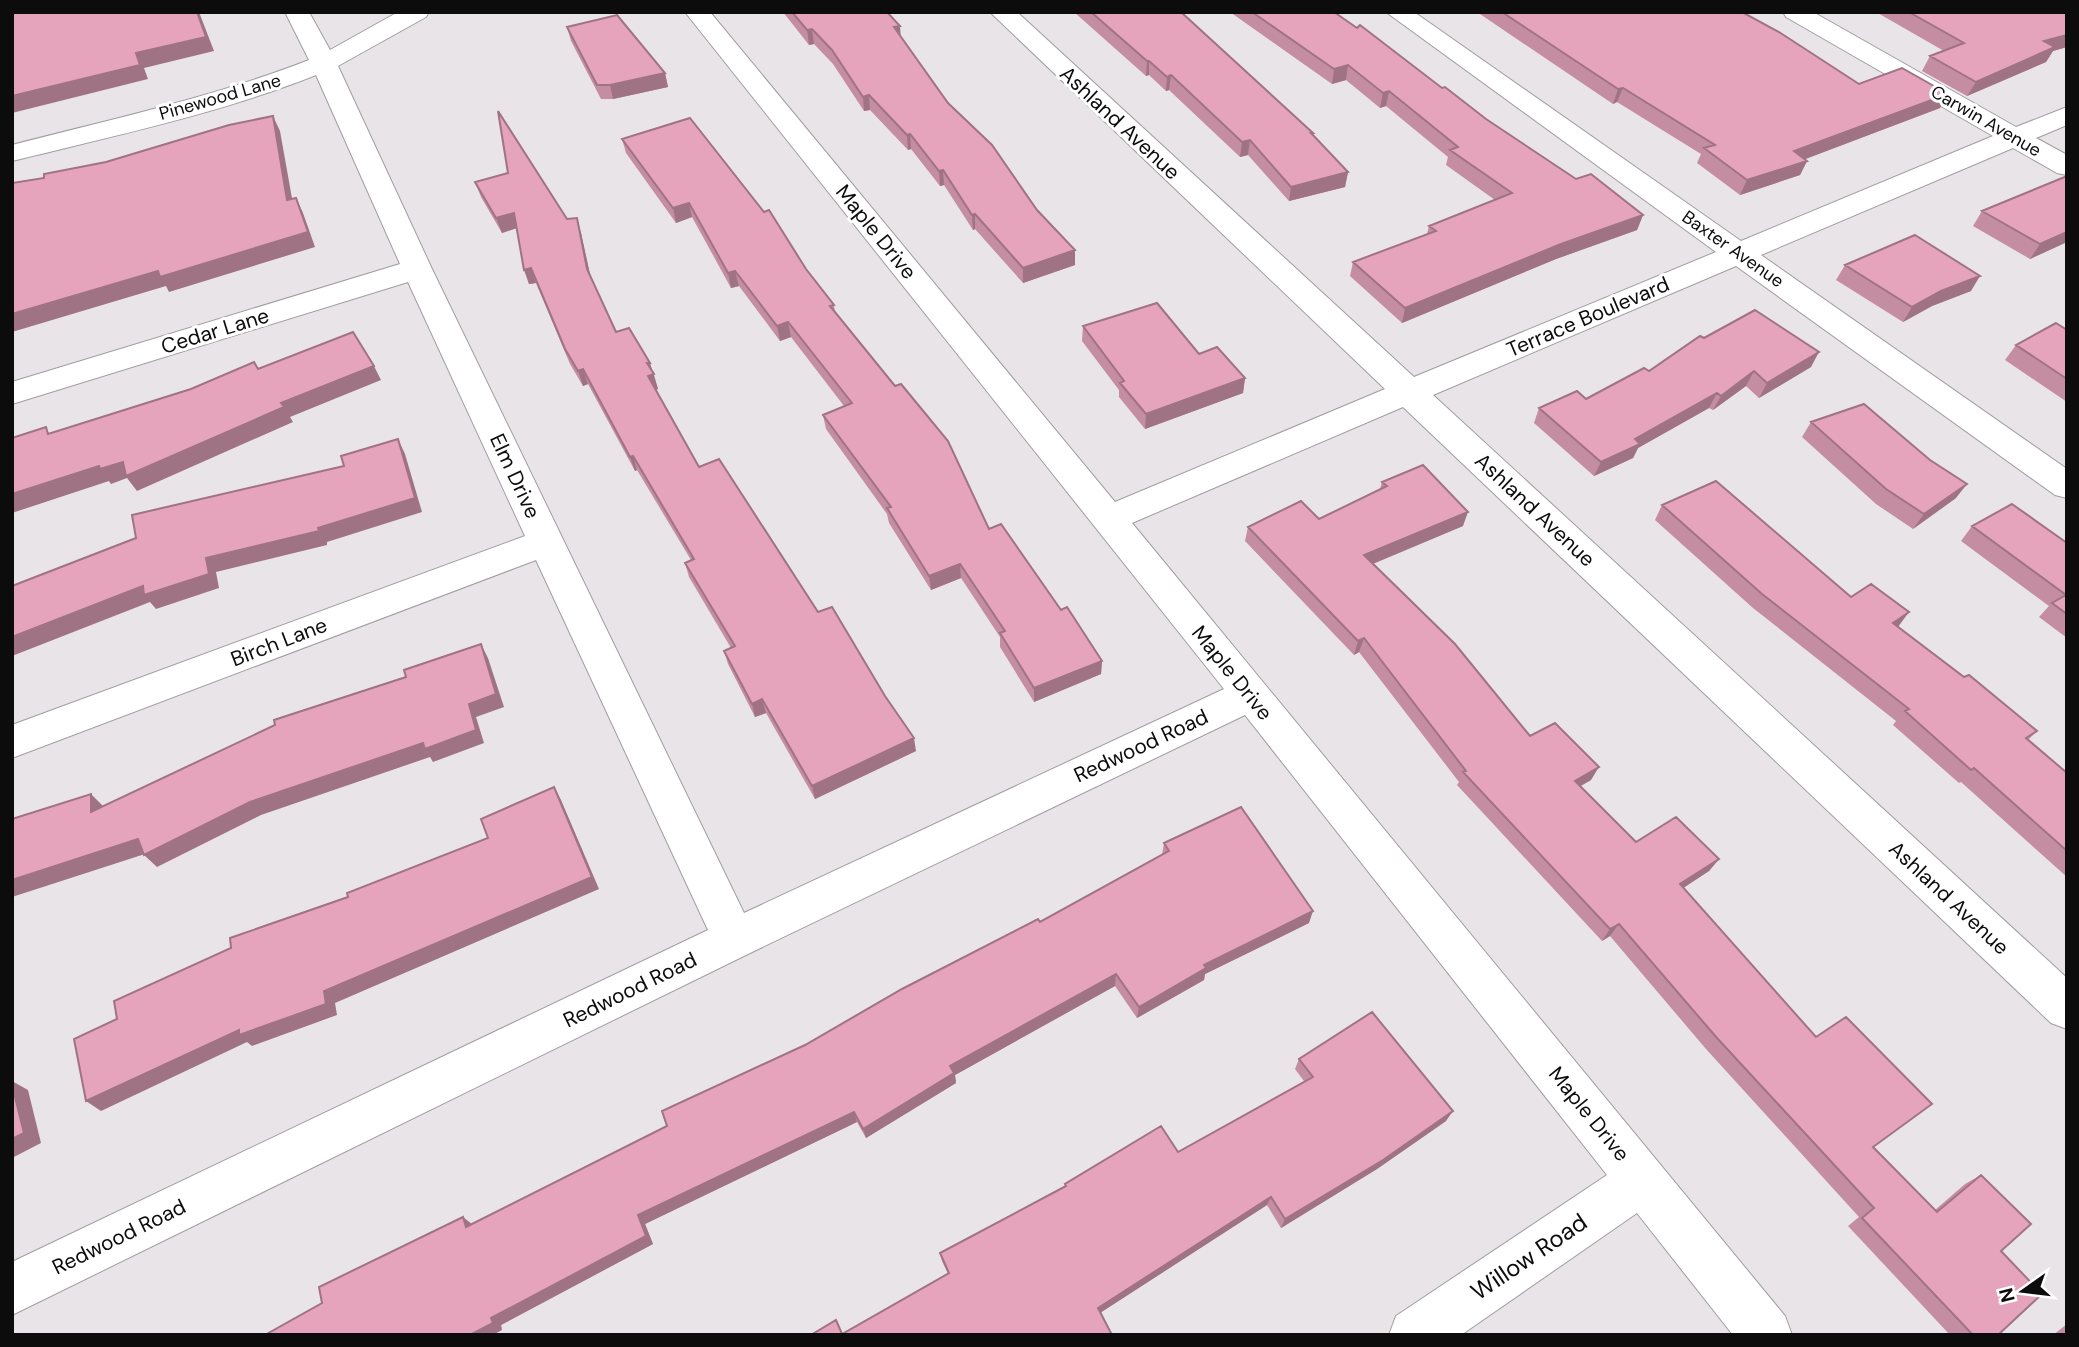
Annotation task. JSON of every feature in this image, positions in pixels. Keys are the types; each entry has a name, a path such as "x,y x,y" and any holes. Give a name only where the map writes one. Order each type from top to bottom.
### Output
{"street":[{"name":"Elm Drive","path":"297,12 324,63 417,269 734,939"},
{"name":"Pinewood Lane","path":"12,153 236,94 324,63 418,12"},
{"name":"Maple Drive","path":"697,12 1110,518 1249,695 1766,1335"},
{"name":"Ashland Avenue","path":"1002,12 2067,1008"},
{"name":"Baxter Avenue","path":"1398,12 2067,486"},
{"name":"Carwin Avenue","path":"1795,12 2067,167"},
{"name":"Terrace Boulevard","path":"1110,518 2067,115"},
{"name":"Cedar Lane","path":"12,393 417,269"},
{"name":"Birch Lane","path":"12,742 546,542"},
{"name":"Redwood Road","path":"12,1289 734,939 1249,695"},
{"name":"Willow Road","path":"1415,1335 1643,1180"}],"building":[{"path":"12,12 197,12 206,37 136,53 140,65 12,96"},
{"path":"792,12 887,12 900,26 894,27 948,103 992,145 1037,210 1075,250 1023,268 975,214 972,215 943,170 939,171 910,134 907,135 869,95 863,97 832,50 812,29 807,30"},
{"path":"1091,12 1181,12 1313,133 1348,172 1291,187 1250,140 1242,142 1171,75 1167,77"},
{"path":"1252,12 1334,12 1357,28 1360,25 1486,119 1576,179 1591,174 1643,215 1561,244 1405,308 1353,262 1436,231 1429,226 1512,193 1450,150 1458,147 1389,91 1383,93 1348,65 1334,69"},
{"path":"1502,12 1742,12 1779,32 1859,84 1902,68 1948,94 1794,151 1807,161 1747,180 1704,148 1715,145 1623,88 1618,89"},
{"path":"1909,12 2067,12 2067,35 2044,41 2055,47 1976,82 1930,56 1964,43"},
{"path":"617,15 665,73 610,85 597,85 567,27"},
{"path":"498,111 567,219 577,218 587,269 616,332 629,328 650,363 647,363 654,374 648,376 699,467 719,459 818,612 832,607 885,696 914,738 812,786 762,699 752,704 724,651 735,646 685,563 694,559 633,456 630,457 583,369 578,371 565,349 531,268 524,270 514,213 496,218 475,182 508,173"},
{"path":"273,116 287,200 296,198 308,232 160,277 158,271 12,314 12,183 44,178 44,174 106,162 229,125"},
{"path":"690,118 764,212 769,210 806,269 834,305 830,306 895,386 901,384 948,441 989,529 1001,524 1061,610 1067,607 1102,661 1034,688 1000,633 1005,631 960,564 929,576 887,508 891,507 823,415 852,403 788,322 777,326 735,271 728,273 689,203 673,208 622,139"},
{"path":"2067,176 2067,232 2040,244 1982,211"},
{"path":"1915,235 1980,276 1941,291 1912,307 1845,265"},
{"path":"1157,303 1199,354 1217,347 1245,378 1146,414 1120,383 1124,381 1083,326"},
{"path":"1755,310 1819,352 1767,383 1754,371 1721,396 1717,393 1635,439 1640,444 1601,462 1539,408 1577,391 1586,399 1644,368 1649,371 1700,336 1704,338"},
{"path":"2056,323 2067,330 2067,379 2016,345"},
{"path":"353,332 374,366 281,403 284,407 126,476 123,462 100,469 99,466 12,494 12,438 46,427 48,434 191,389 254,362 258,369"},
{"path":"1864,404 1930,460 1967,484 1924,514 1886,489 1811,422"},
{"path":"398,439 415,498 318,528 319,531 206,558 209,574 144,595 143,586 12,637 12,586 136,538 132,515 344,466 341,456"},
{"path":"1423,465 1468,512 1364,555 1455,644 1530,736 1555,723 1599,767 1575,781 1636,842 1676,817 1719,859 1680,884 1816,1037 1846,1017 1932,1104 1873,1147 1937,1212 1981,1175 2031,1224 2001,1251 2042,1294 1998,1335 1973,1335 1862,1218 1874,1208 1717,1038 1619,924 1610,929 1463,772 1466,771 1364,638 1358,641 1248,527 1301,501 1319,519 1387,486 1382,482"},
{"path":"1716,481 1851,597 1871,584 1909,612 1893,623 1964,677 1969,675 2037,731 2026,738 2067,773 2067,851 1905,711 1909,709 1762,594 1662,505"},
{"path":"2012,504 2067,543 2067,614 2052,603 2066,595 1972,526"},
{"path":"481,644 496,694 469,704 476,730 425,749 423,743 250,802 144,855 138,839 12,880 12,819 91,794 91,812 275,725 274,720 406,677 404,670"},
{"path":"554,787 592,877 324,991 326,1004 239,1035 239,1030 86,1101 74,1039 117,1019 114,1001 231,948 230,938 348,897 347,893 488,838 481,819"},
{"path":"1241,807 1313,911 1204,965 1206,968 1139,1007 1116,974 950,1066 954,1073 863,1129 854,1112 638,1215 646,1236 491,1318 493,1323 470,1335 265,1335 322,1303 319,1287 463,1217 466,1227 667,1126 662,1111 805,1045 902,989 1038,919 1040,922 1169,851 1164,843"},
{"path":"1372,1012 1453,1111 1383,1160 1285,1219 1271,1197 1098,1308 1112,1335 811,1335 836,1320 842,1334 949,1273 940,1253 1066,1186 1065,1184 1161,1126 1178,1152 1313,1077 1299,1059"},
{"path":"12,1085 24,1133 12,1139"}]}
